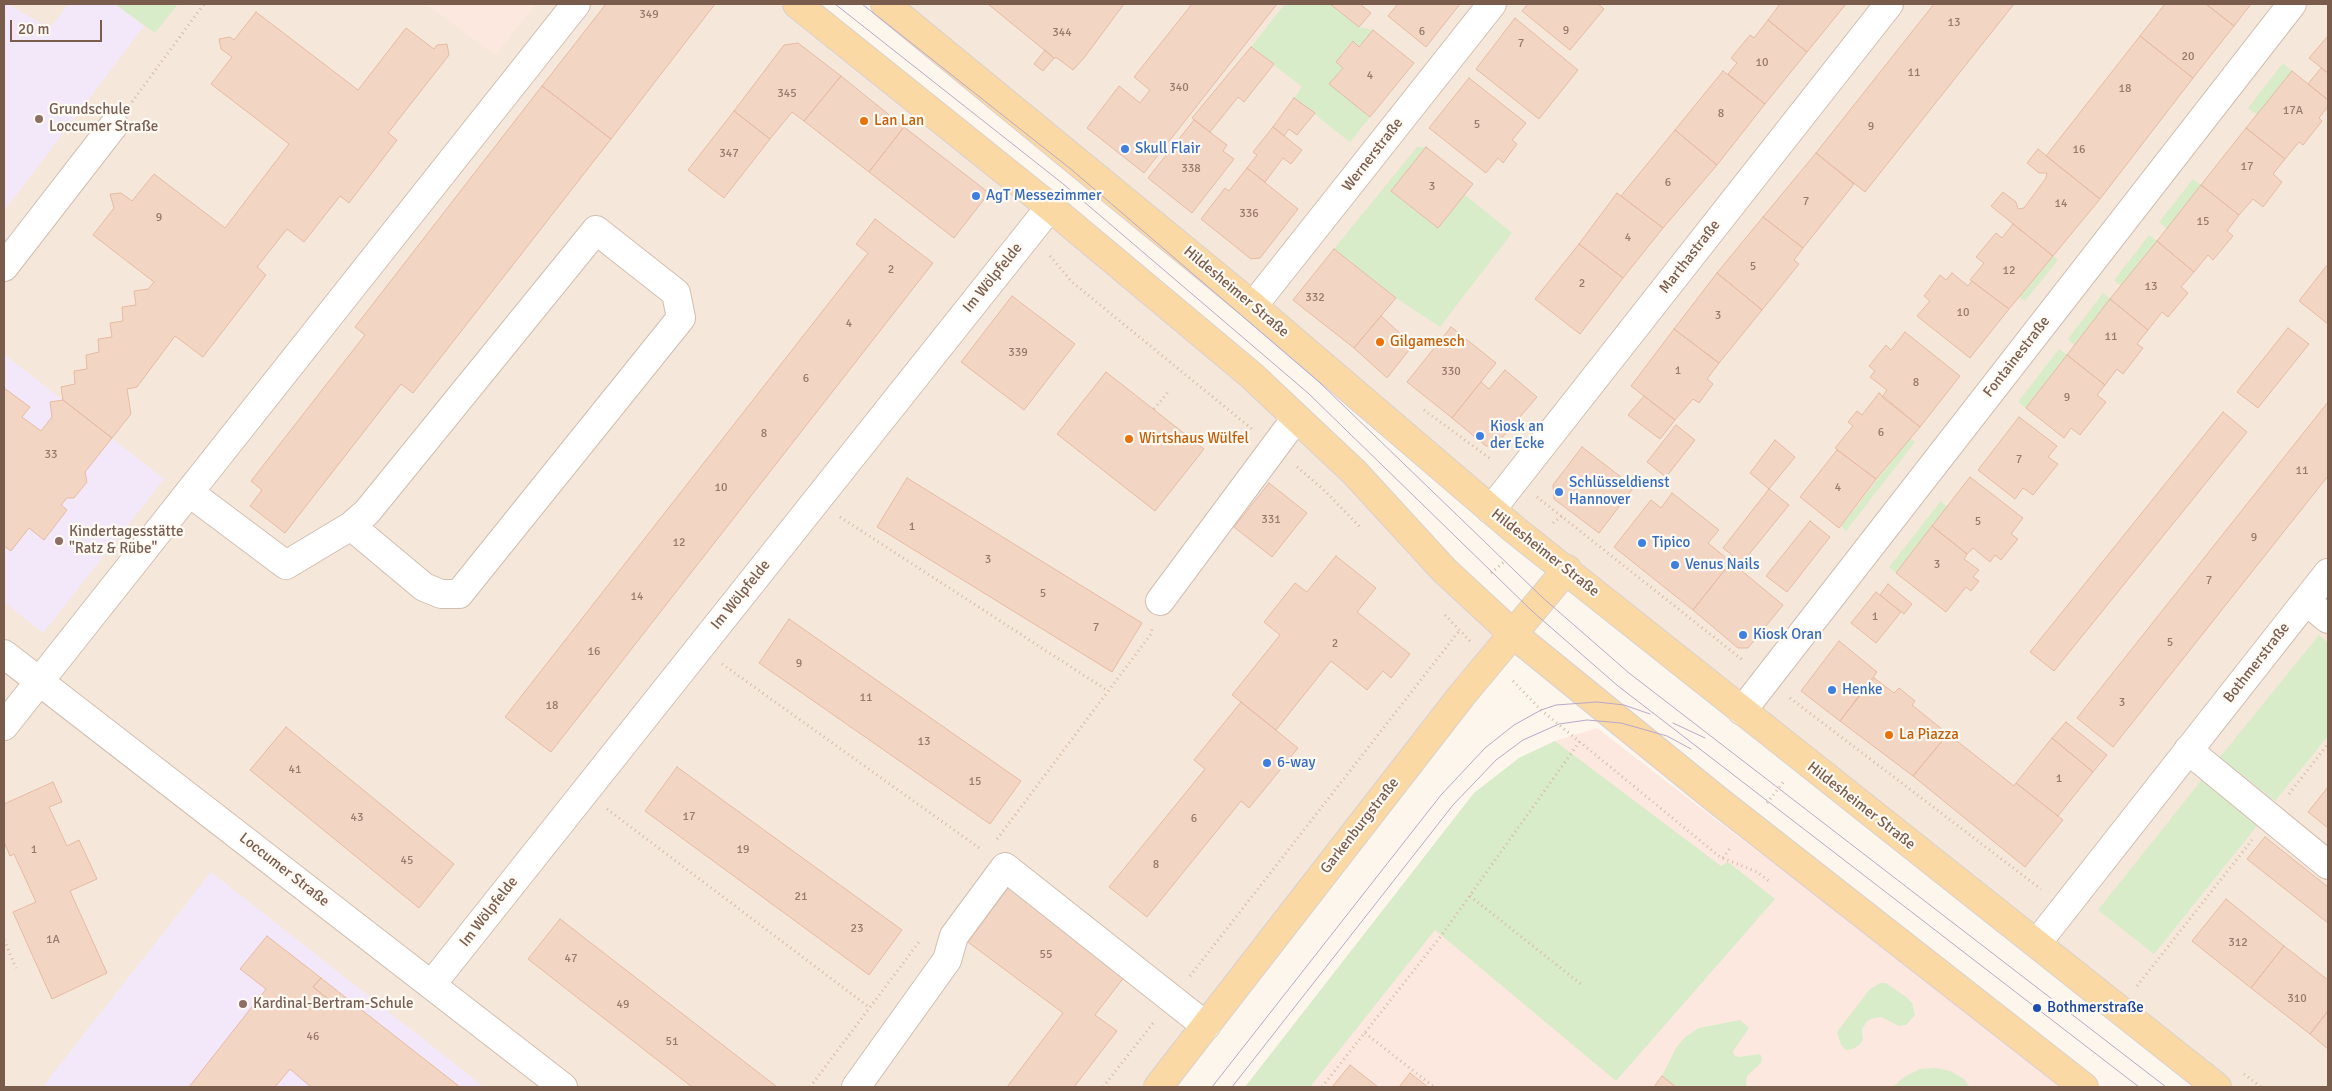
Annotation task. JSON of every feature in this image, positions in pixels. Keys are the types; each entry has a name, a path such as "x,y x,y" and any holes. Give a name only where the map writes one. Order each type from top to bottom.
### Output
{"main road":[{"path":"797,4 1050,207 1251,375 1354,472 1444,570 1513,634 1716,799 2084,1087"},
{"name":"Hildesheimer Straße","path":"885,4 1254,306 1491,510 1867,811 2037,943 2217,1087"},
{"name":"Garkenburgstraße","path":"1158,1087 1491,660 1566,569"}],"street":[{"path":"4,726 576,4"},
{"name":"Wernerstraße","path":"1254,306 1492,4"},
{"name":"Marthastraße","path":"1491,510 1889,4"},
{"name":"Fontainestraße","path":"1742,711 2292,4"},
{"path":"4,267 114,125"},
{"name":"Im Wölpfelde","path":"432,984 1050,207"},
{"path":"190,493 286,565 351,526 367,512 596,230 676,293 681,318 459,594 441,594 424,587 351,526"},
{"path":"1160,601 1296,418"},
{"name":"Bothmerstraße","path":"2037,943 2328,572"},
{"path":"2306,601 2328,619"},
{"name":"Loccumer Straße","path":"4,654 563,1087"},
{"path":"2188,750 2328,865"},
{"path":"856,1087 947,960 954,936 1005,868 1206,1026"}],"path":[{"path":"114,125 204,4"},
{"path":"1030,233 1072,282 1323,489 1363,530"},
{"path":"1154,409 1169,391"},
{"path":"816,501 1108,691"},
{"path":"1562,516 1766,680 2064,908"},
{"path":"1443,612 1459,631 1541,710 1720,857 1756,872 1772,884"},
{"path":"1103,1087 1459,631"},
{"path":"699,648 986,853"},
{"path":"1322,1087 1470,896 1580,742"},
{"path":"2135,989 2328,744"},
{"path":"585,792 870,1008"},
{"path":"1470,896 1582,985"},
{"path":"4,940 16,968"},
{"path":"1365,1033 1434,1087"}],"shaded area":[{"path":"4,4 797,4 1050,207 1513,634 1158,1087 4,1087"},
{"name":"Grundschule Loccumer Straße","path":"4,4 8,4 49,28 69,4 115,4 144,26 4,211"},
{"path":"427,4 536,4 495,55"},
{"path":"885,4 2328,4 2328,1087 2217,1087"},
{"name":"Kindertagesstätte \"Ratz & Rübe\"","path":"4,354 164,479 43,633 4,602"},
{"path":"1597,728 1757,851 1960,992 2084,1087 1245,1087 1474,793 1519,758 1555,741"},
{"name":"Kardinal-Bertram-Schule","path":"211,872 484,1087 47,1087 44,1085"}],"green space":[{"path":"115,4 178,4 155,33"},
{"path":"1285,4 1330,4 1359,27 1373,30 1359,47 1352,41 1336,61 1343,68 1329,84 1370,117 1350,142 1294,98 1302,87 1251,47"},
{"path":"2283,63 2292,71 2257,115 2248,108"},
{"path":"1417,147 1426,147 1391,191 1464,194 1512,233 1440,327 1396,298 1334,249"},
{"path":"2193,179 2201,185 2167,229 2159,222"},
{"path":"2149,235 2157,241 2121,286 2114,280"},
{"path":"2053,256 2058,260 2025,301 2019,297"},
{"path":"2103,293 2110,299 2074,345 2068,339"},
{"path":"2059,349 2067,355 2026,408 2018,402"},
{"path":"1910,438 1915,442 1846,531 1841,526"},
{"path":"1941,501 1947,507 1896,573 1889,567"},
{"path":"2319,635 2328,643 2328,736 2275,801 2220,757"},
{"path":"1555,741 1721,866 1728,862 1775,899 1616,1081 1435,930 1310,1087 1245,1087 1474,793 1519,758"},
{"path":"2204,777 2260,822 2154,954 2098,910"},
{"path":"1880,983 1886,983 1906,997 1912,1003 1915,1015 1906,1025 1899,1026 1881,1017 1867,1021 1862,1029 1863,1040 1853,1049 1846,1050 1841,1045 1837,1032 1869,990"},
{"path":"1740,1020 1749,1028 1733,1051 1734,1055 1738,1057 1760,1054 1762,1058 1761,1063 1747,1076 1746,1087 1676,1087 1662,1076 1676,1048 1685,1037 1699,1028"},
{"path":"1936,1068 1950,1071 1964,1079 1970,1087 1893,1087 1904,1077 1920,1069"}],"building":[{"path":"606,4 715,4 611,139 542,86"},
{"path":"988,4 1124,4 1073,70 1057,58 1054,58"},
{"path":"1192,4 1277,4 1144,173 1087,128 1119,86 1140,103 1150,90 1134,77"},
{"path":"1330,4 1360,4 1371,13 1359,27"},
{"path":"1398,4 1460,4 1426,47 1388,16"},
{"path":"1528,4 1598,4 1604,9 1570,50 1522,11"},
{"path":"1780,4 1846,4 1807,52 1768,20"},
{"path":"1934,4 2014,4 1865,192 1816,153"},
{"path":"2165,4 2206,4 2234,26 2193,78 2140,36"},
{"path":"2206,4 2251,4 2234,26"},
{"path":"256,12 358,90 406,28 434,49 437,45 447,44 449,55 388,133 397,140 349,203 340,196 304,242 287,229 257,267 266,275 203,357 175,336 137,387 127,389 131,414 112,438 63,400 61,387 75,384 74,371 87,369 86,355 99,352 98,339 112,337 110,323 123,321 122,307 136,305 134,291 148,289 154,282 93,235 114,208 110,194 121,193 132,201 154,174 225,228 289,144 211,84 232,57 221,49 219,39 230,37 234,40"},
{"path":"1515,18 1578,70 1539,119 1476,69"},
{"path":"1768,20 1807,52 1765,104 1728,74 1737,63 1731,58 1750,35 1754,38"},
{"path":"1373,30 1414,63 1370,117 1329,84 1343,68 1336,62 1353,41 1359,47"},
{"path":"2140,36 2193,78 2100,199 2046,156"},
{"path":"2328,36 2328,73 2309,58"},
{"path":"798,43 841,76 804,121 792,112 770,139 734,111 784,45"},
{"path":"1251,47 1274,64 1244,102 1238,97 1210,132 1192,118"},
{"path":"1045,50 1054,58 1043,71 1034,64"},
{"path":"2321,68 2328,73 2328,100 2308,84"},
{"path":"1723,71 1765,104 1717,165 1675,130"},
{"path":"2292,71 2328,100 2328,106 2319,118 2322,121 2303,145 2299,142 2285,159 2246,128"},
{"path":"841,76 904,127 869,172 804,121"},
{"path":"1469,78 1526,123 1512,140 1517,144 1503,163 1498,158 1486,173 1429,128"},
{"path":"542,86 611,139 413,393 401,384 285,533 250,506 262,490 251,481 365,335 355,327"},
{"path":"1294,98 1315,113 1297,135 1289,129 1284,136 1273,127"},
{"path":"734,111 770,139 724,198 688,170"},
{"path":"1194,120 1227,145 1223,151 1234,159 1192,213 1148,178"},
{"path":"904,127 989,193 954,238 869,172"},
{"path":"1273,127 1302,150 1291,164 1283,158 1265,182 1247,168 1257,155 1253,152"},
{"path":"2246,128 2285,159 2273,174 2282,182 2263,207 2253,199 2239,215 2201,185"},
{"path":"1675,130 1717,165 1663,228 1621,196"},
{"path":"1426,147 1473,184 1438,228 1391,191"},
{"path":"2038,149 2100,199 2053,256 1991,206 2003,192 2016,202 2018,209 2024,208 2046,178 2047,173 2039,173 2027,163"},
{"path":"1816,153 1854,184 1803,248 1763,217"},
{"path":"1247,168 1298,209 1260,258 1251,259 1201,219 1225,188 1229,191"},
{"path":"2201,185 2239,215 2227,231 2233,236 2213,260 2208,255 2194,272 2157,241"},
{"path":"1617,193 1663,228 1623,278 1579,244"},
{"path":"1763,217 1803,248 1794,260 1799,264 1762,310 1717,273"},
{"path":"875,219 933,263 551,752 505,717 868,253 856,244"},
{"path":"2013,224 2053,256 2009,309 1970,280 1984,263 1976,257 1996,233 2002,238"},
{"path":"2157,241 2194,272 2181,287 2188,293 2168,317 2162,312 2148,330 2110,299"},
{"path":"1579,244 1623,278 1580,334 1535,299"},
{"path":"1334,249 1396,298 1354,348 1293,300"},
{"path":"2328,264 2328,324 2299,301"},
{"path":"1717,273 1762,310 1719,363 1674,329"},
{"path":"1952,273 1968,286 1972,281 2009,309 1970,358 1917,316 1930,301 1924,296 1940,275 1946,280"},
{"path":"1012,296 1075,344 1024,410 961,362"},
{"path":"2110,299 2148,330 2137,344 2143,348 2123,374 2117,369 2105,385 2067,355"},
{"path":"1381,316 1413,345 1387,378 1354,348"},
{"path":"1451,327 1496,363 1452,418 1407,382"},
{"path":"2288,328 2309,344 2258,408 2237,392"},
{"path":"1674,329 1719,363 1707,379 1713,384 1699,403 1693,399 1675,420 1631,386"},
{"path":"1905,332 1960,376 1920,427 1882,397 1887,390 1870,377 1875,371 1869,366 1886,345 1891,350"},
{"path":"2067,355 2105,385 2097,395 2106,402 2080,435 2071,428 2064,438 2026,408"},
{"path":"1505,370 1537,397 1495,446 1486,446 1452,418 1481,382 1489,389"},
{"path":"1106,372 1204,449 1155,511 1057,434"},
{"path":"4,388 30,407 22,417 41,431 52,417 50,402 63,400 112,438 85,472 87,482 74,498 67,498 61,505 67,510 44,540 29,528 11,551 4,546"},
{"path":"1879,393 1920,427 1876,479 1835,448 1853,426 1848,422 1857,411 1862,415"},
{"path":"1644,396 1675,420 1660,439 1628,415"},
{"path":"2328,402 2328,476 2113,747 2077,718"},
{"path":"2223,412 2247,432 2054,671 2030,652"},
{"path":"2019,417 2057,446 2048,457 2058,464 2033,495 2023,488 2015,499 1978,470"},
{"path":"1676,425 1695,440 1666,477 1647,462"},
{"path":"1775,440 1795,457 1769,489 1750,473"},
{"path":"1582,447 1634,487 1599,533 1554,499 1553,485"},
{"path":"1837,450 1876,479 1839,528 1800,497"},
{"path":"1970,477 2023,518 2011,534 2018,539 2001,560 1995,555 1990,562 1973,548 1967,554 1932,526"},
{"path":"907,478 1142,623 1112,672 877,527"},
{"path":"1269,483 1307,513 1272,557 1234,527"},
{"path":"1769,489 1789,505 1742,563 1723,548"},
{"path":"1672,493 1719,530 1708,543 1731,562 1693,610 1614,547 1651,500 1661,508"},
{"path":"1810,521 1830,537 1787,592 1766,576"},
{"path":"1932,526 1967,554 1964,559 1979,570 1973,577 1979,581 1971,591 1966,587 1946,612 1896,573"},
{"path":"1336,556 1376,588 1357,612 1410,654 1391,678 1383,671 1367,690 1331,661 1276,730 1232,695 1280,635 1264,622 1295,583 1307,592"},
{"path":"1731,562 1783,605 1748,648 1738,648 1693,610"},
{"path":"1888,584 1912,604 1904,614 1880,595"},
{"path":"1876,592 1901,612 1876,643 1851,623"},
{"path":"789,619 1021,781 990,824 759,663"},
{"path":"1839,641 1877,672 1840,721 1801,691"},
{"path":"1874,678 1894,693 1899,688 1915,701 1912,705 1948,734 1913,776 1840,721"},
{"path":"1241,702 1298,748 1249,808 1241,801 1147,917 1109,887 1205,769 1194,760"},
{"path":"2066,722 2107,755 2093,772 2052,738"},
{"path":"286,727 454,864 419,908 250,770"},
{"path":"1948,734 2014,786 2016,783 2063,820 2025,867 1913,776"},
{"path":"2052,738 2093,772 2058,816 2016,783"},
{"path":"677,767 902,930 869,975 645,811"},
{"path":"53,782 62,802 49,807 67,846 79,840 97,879 70,891 107,973 52,999 13,912 36,902 14,854 10,856 4,842 4,804"},
{"path":"2328,787 2328,828 2308,812"},
{"path":"2265,837 2328,887 2328,923 2247,859"},
{"path":"1011,884 1128,972 1095,1015 1117,1031 1074,1087 1007,1087 1063,1013 968,942"},
{"path":"2226,899 2284,946 2251,988 2192,941"},
{"path":"560,919 777,1087 692,1087 528,959"},
{"path":"267,936 321,978 313,987 337,1006 345,997 460,1087 311,1087 290,1069 275,1087 189,1087 266,989 240,969"},
{"path":"2284,946 2328,980 2328,1011 2310,1034 2251,988"},
{"path":"321,978 345,997 337,1006 313,987"},
{"path":"2328,1011 2328,1049 2310,1034"},
{"path":"1350,1065 1378,1087 1332,1087"},
{"path":"1410,1073 1428,1087 1399,1087"},
{"path":"1662,1076 1676,1087 1654,1087"}],"tram line":[{"path":"835,4 1062,183 1308,393 1532,611 1618,686 2139,1087"},
{"path":"862,4 1072,170 1319,382 1543,598 1629,673 2166,1087"},
{"path":"1212,1087 1441,795 1485,748 1514,725 1541,710 1556,705 1597,702 1624,705 1650,714"},
{"path":"1232,1087 1453,805 1496,760 1523,740 1559,724 1587,720 1621,723 1667,736 1691,749"},
{"path":"1673,723 1705,738"}],"place":[{"name":"Grundschule Loccumer Straße","path":"39,119"},
{"name":"Lan Lan","path":"864,121"},
{"name":"Skull Flair","path":"1125,149"},
{"name":"AgT Messezimmer","path":"976,196"},
{"name":"Gilgamesch","path":"1380,342"},
{"name":"Kiosk an der Ecke","path":"1480,436"},
{"name":"Wirtshaus Wülfel","path":"1129,439"},
{"name":"Schlüsseldienst Hannover","path":"1559,492"},
{"name":"Kindertagesstätte \"Ratz & Rübe\"","path":"59,541"},
{"name":"Tipico","path":"1642,543"},
{"name":"Venus Nails","path":"1675,565"},
{"name":"Kiosk Oran","path":"1743,635"},
{"name":"Henke","path":"1832,690"},
{"name":"La Piazza","path":"1889,735"},
{"name":"6-way","path":"1267,763"},
{"name":"Kardinal-Bertram-Schule","path":"243,1004"},
{"name":"Bothmerstraße","path":"2037,1008"}]}
